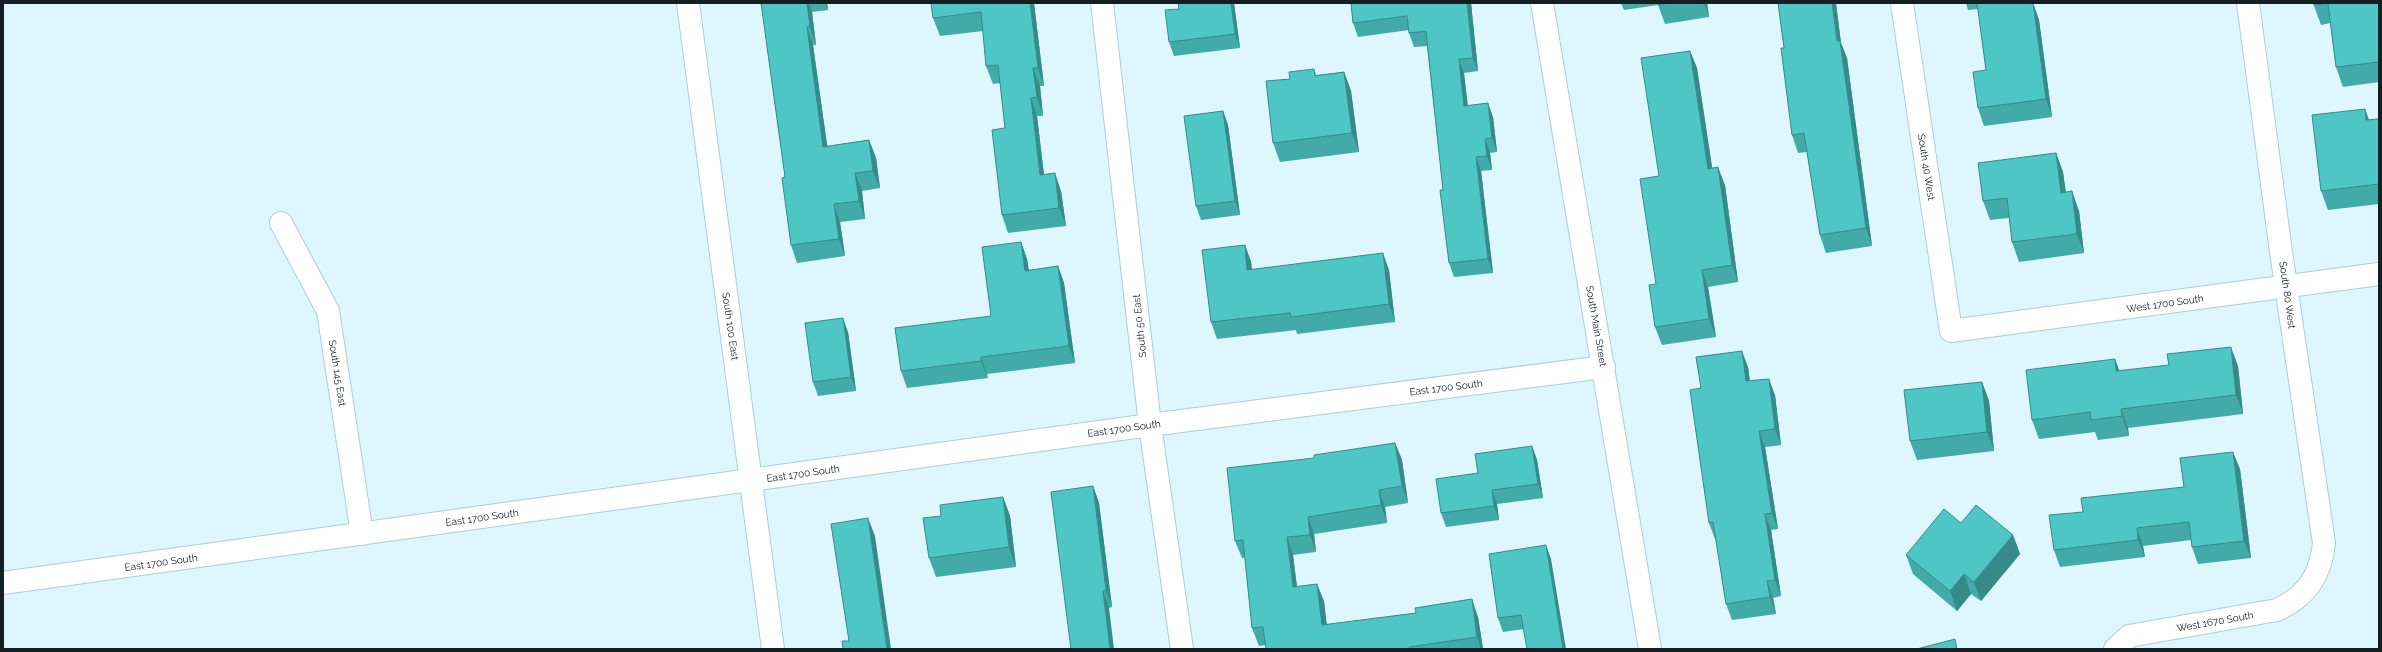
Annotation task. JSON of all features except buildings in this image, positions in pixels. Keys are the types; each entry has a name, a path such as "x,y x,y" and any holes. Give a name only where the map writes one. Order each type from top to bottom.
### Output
{"street":[{"name":"South 100 East","path":"688,3 752,480 773,649"},
{"name":"South 50 East","path":"1102,3 1150,425 1182,649"},
{"name":"South Main Street","path":"1542,3 1650,649"},
{"name":"South 40 West","path":"1902,3 1952,331"},
{"name":"South 80 West","path":"2248,3 2286,286 2324,542 2318,572 2310,585"},
{"name":"South 145 East","path":"281,223 328,311 362,534"},
{"name":"West 1700 South","path":"1952,331 2379,274"},
{"name":"East 1700 South","path":"3,583 1150,425 1604,367"},
{"name":"West 1670 South","path":"2116,649 2129,636 2277,610 2291,603 2310,585"}]}
